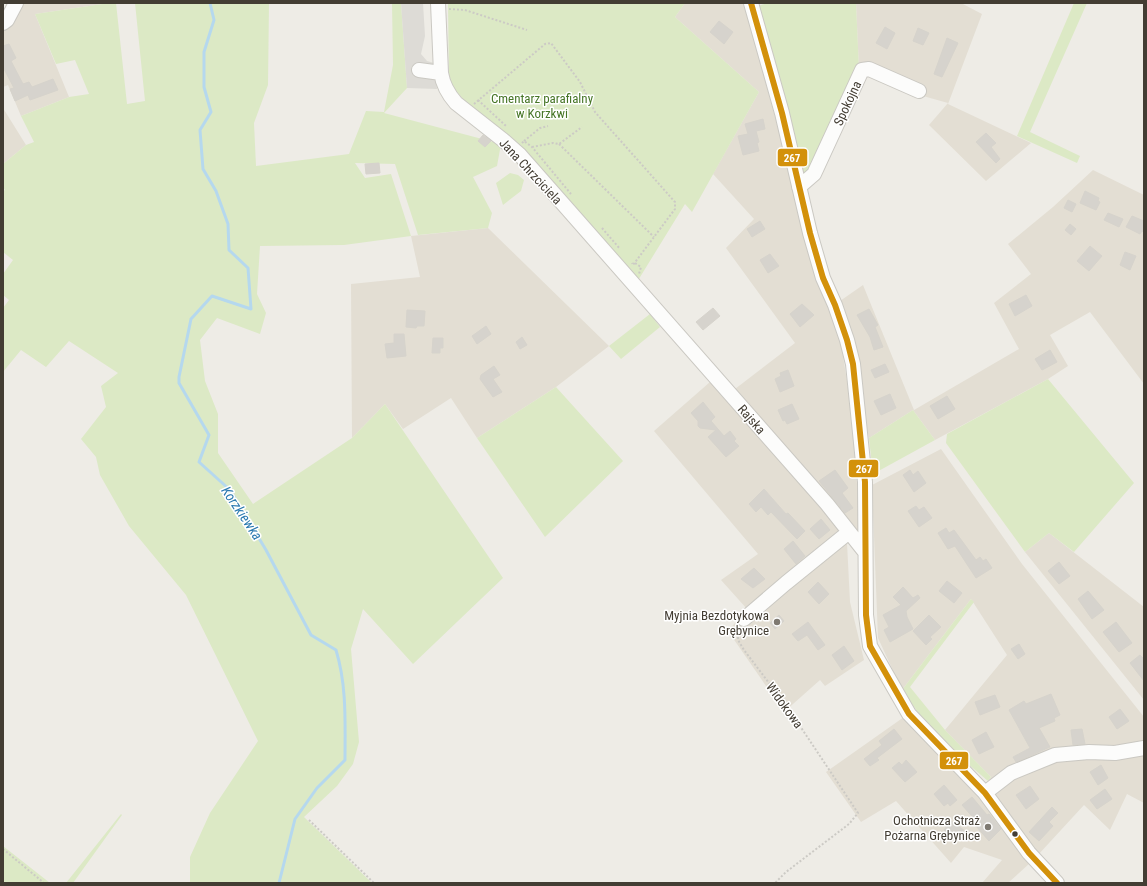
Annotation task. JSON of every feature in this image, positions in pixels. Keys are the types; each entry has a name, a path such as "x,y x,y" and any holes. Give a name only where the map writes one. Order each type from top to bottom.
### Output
{"street":[{"path":"3,23 7,20 16,3"},
{"path":"751,3 782,113 810,233 823,278 836,307 853,364 865,482 866,615 870,646 910,714 985,793 1033,858 1057,883"},
{"name":"Jana Chrzciciela","path":"438,6 441,73 443,84 456,103 520,155 638,283"},
{"name":"Spokojna","path":"799,185 814,174 862,70 869,69 919,91"},
{"path":"419,70 441,73"},
{"name":"Rajska","path":"638,283 865,552"},
{"path":"744,618 786,582 849,532"},
{"path":"985,793 1011,773 1055,755 1089,752 1115,753 1144,748"}],"path":[{"path":"438,6 465,10 527,30"},
{"path":"472,107 478,100 545,44 551,43 580,82 595,112 674,202 675,209 634,264 641,267 638,283"},
{"path":"478,100 508,128"},
{"path":"520,148 524,141 540,128 548,126"},
{"path":"559,144 582,128"},
{"path":"519,137 532,147 575,198"},
{"path":"532,147 553,143 559,144 654,237"},
{"path":"599,225 622,252"},
{"name":"Widokowa","path":"744,618 738,629 738,640 788,708 858,813 849,824 786,872 775,883"},
{"path":"309,820 374,883"},
{"path":"3,849 44,883"}],"shaded area":[{"path":"22,3 109,3 35,14 69,97 21,116 8,85 3,87 3,26"},
{"path":"401,3 423,3 425,36 421,54 427,61 434,63 437,89 407,88"},
{"path":"685,3 744,3 794,187 840,337 852,413 861,542 735,389 795,343 726,248 754,219 713,174 759,92 675,17"},
{"path":"856,3 961,3 982,14 948,104 1031,143 986,181 929,125 948,103 923,96 859,69"},
{"path":"3,108 26,145 3,164"},
{"path":"1093,170 1144,195 1144,384 1090,312 1050,335 1068,366 1048,379 935,440 913,410 869,438 840,301 863,285 914,410 1019,349 994,303 1031,274 1008,244 1053,207"},
{"path":"488,228 609,346 556,387 477,438 451,398 403,429 385,404 352,438 351,284 420,277 411,236"},
{"path":"710,382 843,531 847,543 850,602 864,660 825,686 820,680 784,712 728,631 747,609 721,580 758,554 654,431"},
{"path":"941,449 1022,564 1144,717 1144,742 1116,747 1052,752 992,785 988,781 991,777 945,730 1007,655 971,599 902,690 878,638 872,485"},
{"path":"1049,533 1144,607 1144,700 1025,552"},
{"path":"904,717 979,795 1030,863 1008,883 982,883 1002,860 964,847 951,863 896,801 861,822 826,772"},
{"path":"1144,754 1144,803 1127,794 1110,830 1084,805 1038,855 992,794 1013,780 1059,759"}],"green space":[{"path":"116,3 127,104 145,101 135,3 269,3 268,85 254,123 256,166 349,154 366,111 384,112 393,65 392,3 401,3 407,88 384,113 501,144 497,166 473,177 492,213 488,228 418,235 395,164 355,163 365,178 391,174 411,236 344,245 260,246 257,294 266,313 260,334 217,318 200,340 205,381 218,414 218,453 253,504 352,438 385,404 503,578 413,664 363,609 351,649 359,742 353,764 337,786 304,817 372,883 190,883 190,857 210,813 258,741 186,595 129,526 100,475 96,457 81,439 106,407 101,386 118,373 69,341 46,367 21,350 3,372 3,308 9,300 3,295 3,274 13,260 3,252 3,191 5,190 3,187 3,164 26,145 34,142 21,116 69,97 89,94 75,60 56,64 35,14"},
{"name":"Cmentarz parafialny w Korzkwi","path":"448,3 685,3 675,17 759,92 692,212 685,204 637,282 449,84"},
{"path":"767,3 856,3 859,69 806,189 758,6"},
{"path":"1074,3 1087,3 1030,132 1080,156 1077,163 1017,136"},
{"path":"510,173 518,175 524,180 521,191 503,205 496,183"},
{"path":"650,314 660,327 621,359 609,346"},
{"path":"1048,379 1134,483 1074,552 1049,533 1025,552 946,443 947,434"},
{"path":"556,387 623,461 545,537 477,438"},
{"path":"913,410 935,440 873,474 869,438"},
{"path":"971,599 974,602 910,687 945,730 991,777 988,781 934,735 902,690"},
{"path":"121,814 122,815 73,883 66,883"},
{"path":"3,846 50,883 3,883"}],"building":[{"path":"719,21 733,32 724,44 710,32"},
{"path":"885,27 895,33 887,49 876,43"},
{"path":"918,28 929,33 923,45 913,41"},
{"path":"947,38 958,43 942,77 934,74"},
{"path":"9,44 16,58 11,61 23,84 29,82 32,87 53,79 58,90 30,100 28,95 15,101 10,89 14,88 3,67 3,46"},
{"path":"763,119 765,129 756,131 759,142 757,143 759,151 743,155 738,136 748,134 745,124"},
{"path":"986,133 996,143 991,147 1000,159 996,163 976,142"},
{"path":"483,135 491,141 485,147 478,141"},
{"path":"379,163 380,173 366,174 365,164"},
{"path":"1085,191 1099,198 1098,201 1100,202 1096,210 1080,203"},
{"path":"1068,200 1076,204 1072,212 1064,208"},
{"path":"1108,213 1123,219 1119,227 1104,220"},
{"path":"1132,216 1144,221 1144,232 1142,231 1140,234 1126,227"},
{"path":"760,221 765,229 752,237 747,229"},
{"path":"1070,224 1076,229 1071,235 1065,230"},
{"path":"1090,246 1102,256 1089,271 1077,261"},
{"path":"1125,252 1136,256 1130,270 1120,265"},
{"path":"770,254 779,266 768,273 760,260"},
{"path":"1026,295 1032,306 1015,316 1009,304"},
{"path":"802,304 814,315 800,327 790,314"},
{"path":"713,308 720,316 703,330 696,322"},
{"path":"869,309 878,325 875,327 883,347 874,350 870,337 857,315"},
{"path":"407,310 425,311 424,326 417,326 416,328 406,327"},
{"path":"486,326 491,334 477,344 472,336"},
{"path":"394,334 404,334 406,356 387,358 385,344 394,343"},
{"path":"522,337 527,345 520,349 516,342"},
{"path":"433,338 443,338 443,348 440,348 440,353 432,353"},
{"path":"1050,350 1057,362 1042,370 1035,359"},
{"path":"885,364 889,372 875,378 871,370"},
{"path":"494,366 500,375 493,379 502,392 493,397 480,379 481,375"},
{"path":"788,370 794,386 780,392 775,379 781,376 780,373"},
{"path":"890,394 896,408 881,415 874,401"},
{"path":"947,396 955,409 938,419 930,406"},
{"path":"703,402 715,417 711,421 724,436 730,431 736,439 734,441 739,446 726,457 708,437 716,430 700,428 698,426 698,421 691,413"},
{"path":"792,404 799,419 787,424 785,420 783,421 778,410"},
{"path":"835,470 848,488 842,493 853,508 845,513 819,481"},
{"path":"910,470 913,475 918,471 926,483 914,492 903,475"},
{"path":"764,489 786,514 788,513 805,531 797,539 771,512 768,515 761,507 756,512 749,504"},
{"path":"916,506 919,510 924,507 932,518 919,527 908,511"},
{"path":"821,519 830,530 819,539 810,529"},
{"path":"946,528 949,533 954,530 976,560 980,557 983,561 986,559 992,568 976,578 955,546 948,549 938,533"},
{"path":"793,541 805,556 796,564 784,549"},
{"path":"1059,562 1070,576 1059,584 1048,571"},
{"path":"754,568 765,579 753,588 741,579"},
{"path":"947,581 962,593 954,603 939,591"},
{"path":"818,582 829,594 819,604 808,592"},
{"path":"903,587 913,598 918,595 920,598 906,611 907,617 913,629 890,642 884,630 889,627 883,615 901,605 893,597"},
{"path":"1088,591 1104,610 1092,619 1078,599"},
{"name":"Myjnia Bezdotykowa Grębynice","path":"779,615 784,621 775,629 770,623"},
{"path":"929,615 941,627 930,637 932,639 926,645 913,631"},
{"path":"808,622 825,645 818,650 807,635 798,641 792,634"},
{"path":"1116,622 1132,643 1119,652 1103,632"},
{"path":"1019,644 1025,654 1018,659 1011,649"},
{"path":"844,646 854,661 842,670 832,655"},
{"path":"1140,655 1144,659 1144,681 1130,663"},
{"path":"1051,694 1060,715 1054,718 1055,721 1039,728 1050,747 1016,762 1013,757 1030,748 1009,710 1024,701 1026,704"},
{"path":"995,695 1000,707 980,715 975,702"},
{"path":"1120,709 1129,721 1117,729 1109,717"},
{"path":"894,729 902,739 877,758 879,760 870,766 864,759 882,745 879,741"},
{"path":"1082,729 1085,744 1073,745 1071,730"},
{"path":"986,732 994,747 979,754 972,740"},
{"path":"906,760 917,772 905,782 892,768 899,762 902,765"},
{"path":"1101,765 1108,778 1098,785 1090,772"},
{"path":"944,785 957,800 950,806 948,803 944,806 934,794"},
{"path":"1030,786 1039,799 1026,809 1016,795"},
{"path":"1105,789 1112,799 1097,809 1090,800"},
{"path":"972,797 1001,829 989,841 975,825 978,823 962,805"},
{"path":"1052,807 1058,813 1049,822 1053,826 1039,841 1029,832"},
{"path":"951,821 965,831 958,841 944,830"}],"waterway":[{"name":"Korzkiewka","path":"210,3 214,20 204,52 204,87 211,112 200,130 203,169 216,191 228,224 229,250 248,268 251,309 212,296 191,319 179,383 209,435 199,462 230,490 266,550 311,635 336,650 340,664 344,691 345,760 317,788 295,819 279,883"}],"transit line":[{"name":"267","path":"751,3 782,113 810,233 823,278 835,305 847,340 853,364 865,482 866,615 870,646 909,714 985,793 1029,853 1057,883"}],"place":[{"name":"Myjnia Bezdotykowa Grębynice","path":"777,622"},
{"name":"Ochotnicza Straż Pożarna Grębynice","path":"988,827"}]}
